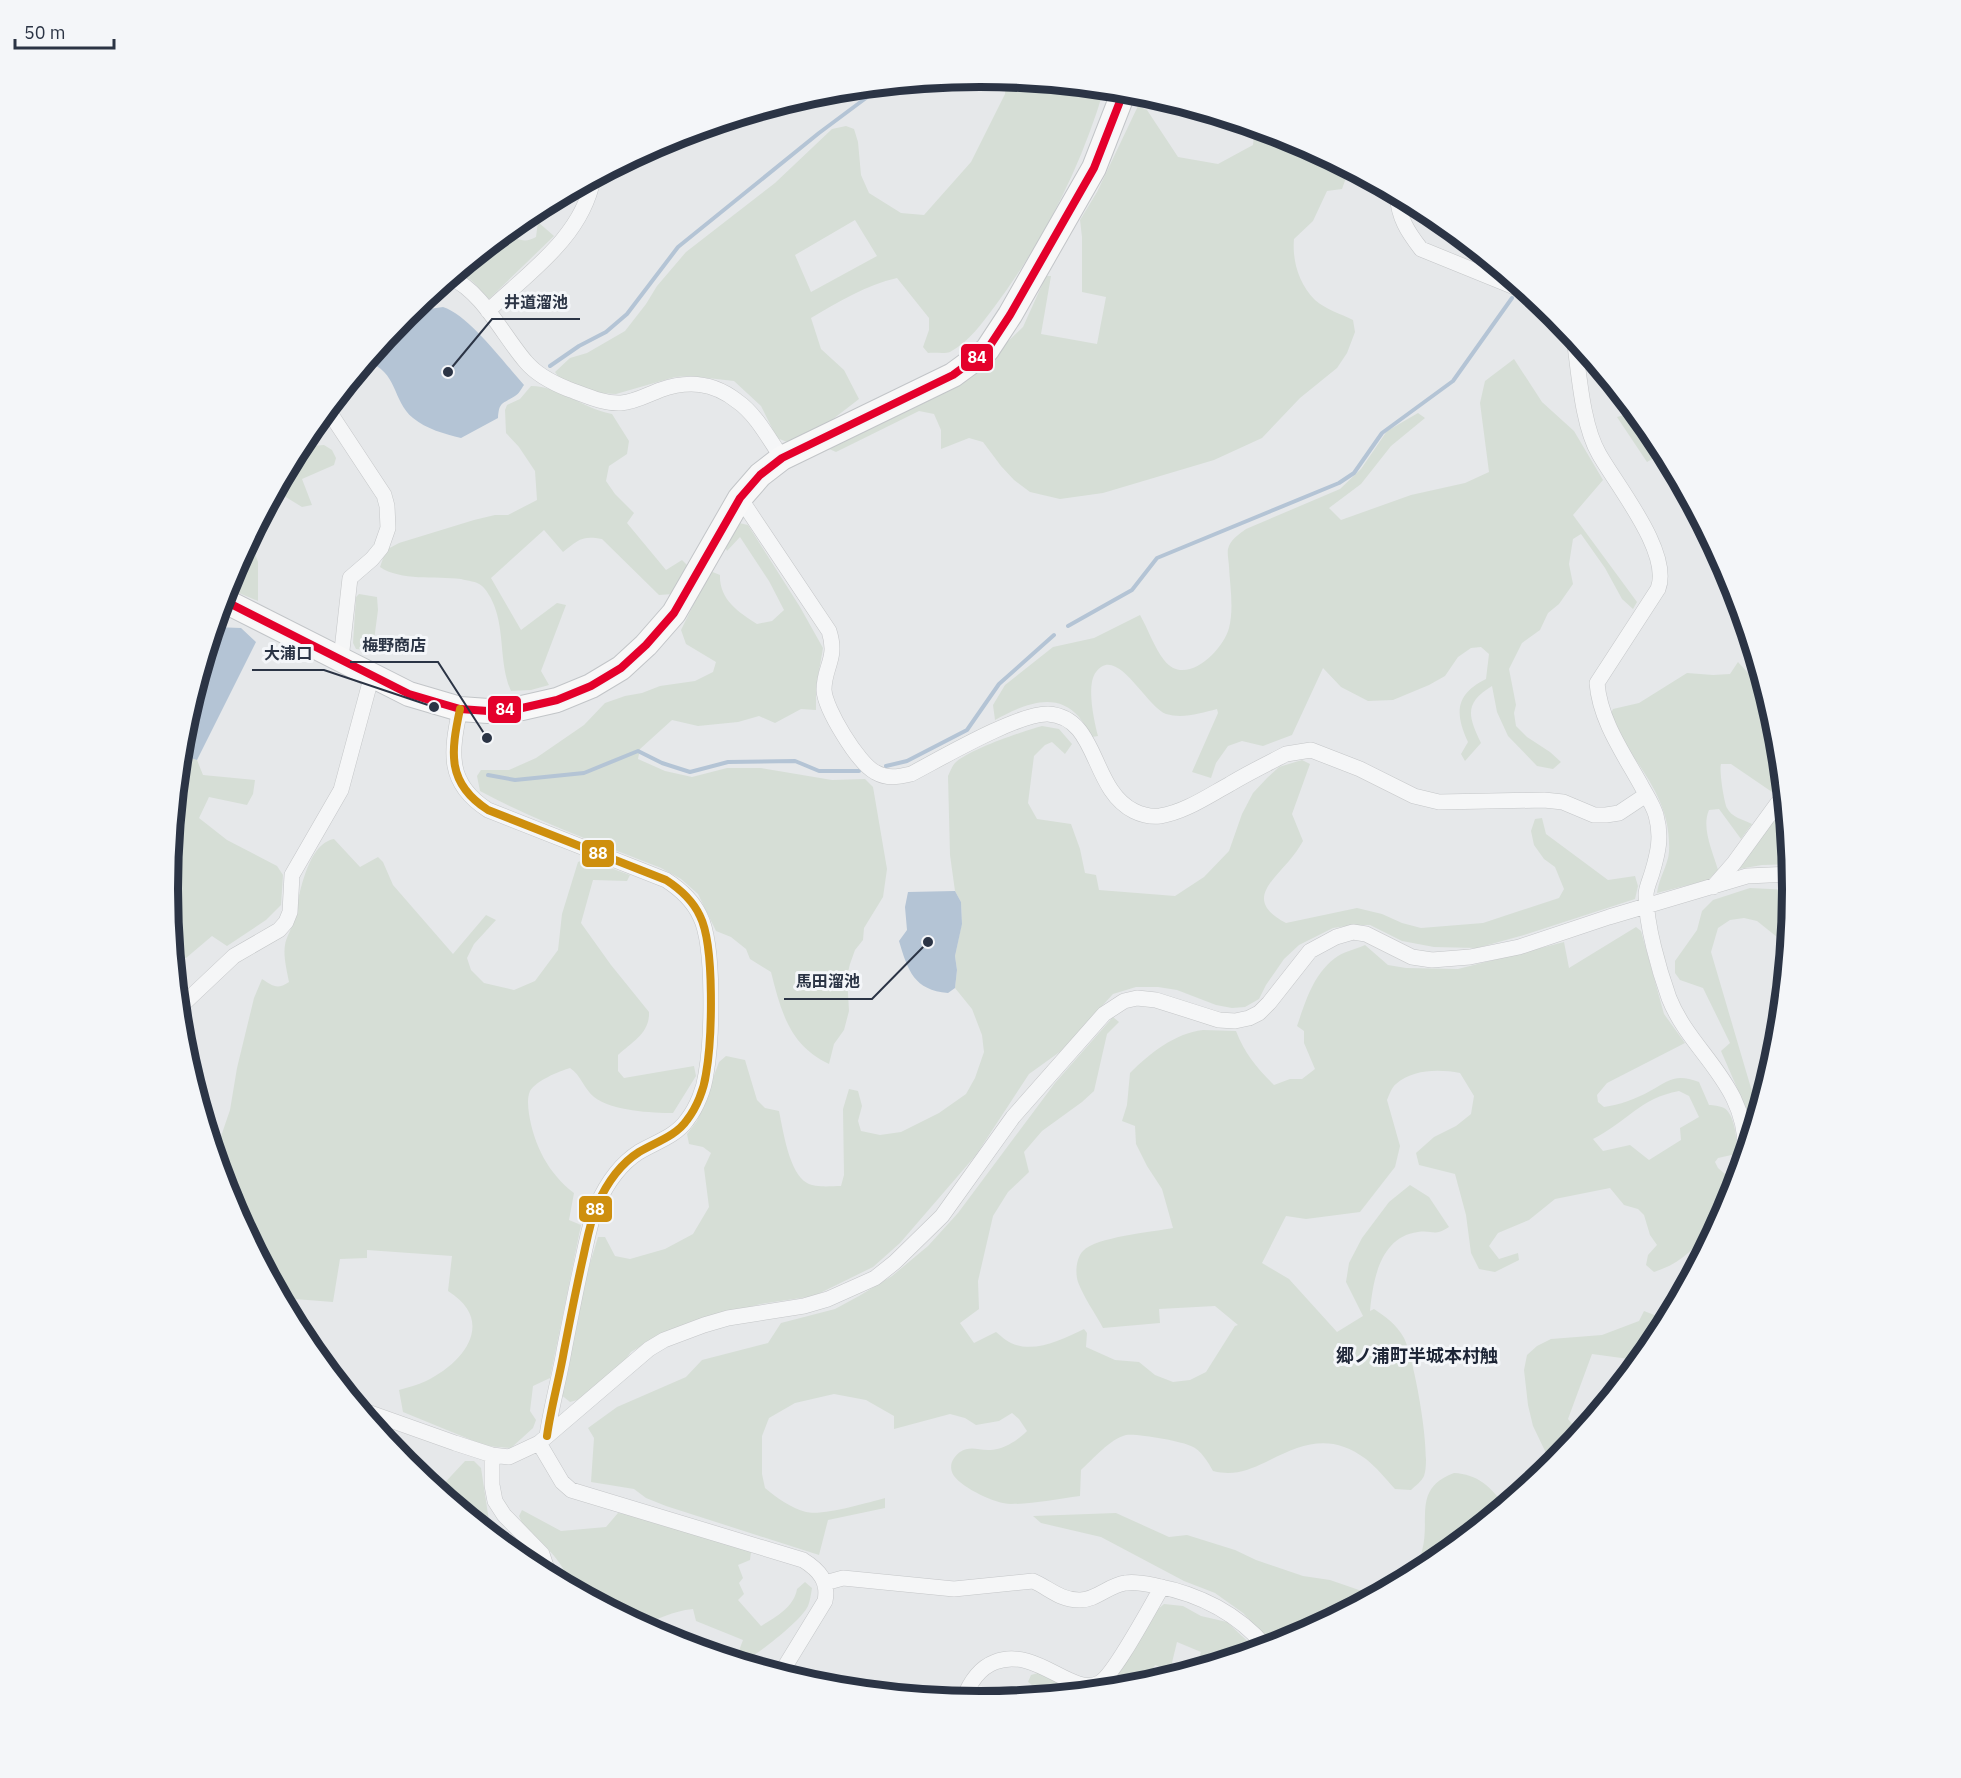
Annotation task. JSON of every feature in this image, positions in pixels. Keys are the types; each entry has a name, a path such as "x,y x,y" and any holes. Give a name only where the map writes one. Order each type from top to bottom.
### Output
{"main road":[{"path":"231,604 409,694 460,709 488,711 522,708 557,700 591,686 621,668 646,645 674,613 740,498 760,475 782,458 953,375 987,350 1015,307 1094,168 1121,99"}],"street":[{"path":"488,311 563,240 579,219 588,201 591,188"},
{"path":"1398,204 1399,213 1410,235 1421,249 1506,283"},
{"path":"457,282 473,294 488,311 527,363 556,384 606,402 621,403 688,383 710,386 738,401 750,413 782,458"},
{"path":"1576,353 1586,412 1598,452 1641,522 1657,553 1662,570 1658,589 1597,683 1598,699 1604,718 1655,812 1660,833 1659,849 1646,893 1660,972 1671,1002 1691,1035 1731,1091 1744,1135"},
{"path":"333,417 384,495 388,517 388,528 381,548 350,578 341,659"},
{"path":"740,498 828,631 833,644 832,659 824,690 827,706 866,766 886,777 910,774 1014,722 1046,714 1065,717 1078,727 1105,783 1126,807 1146,816 1158,816 1187,808 1286,754 1302,750 1311,750 1338,760 1414,796 1439,802 1544,800 1563,802 1594,814 1606,815 1619,813 1646,795"},
{"path":"186,1000 234,956 279,930 286,922 290,912 292,875 341,790 372,675"},
{"path":"460,709 453,742 453,755 457,775 473,800 488,810 666,880 684,893 700,916 708,942 710,1036 706,1075 701,1093 691,1113 679,1129 627,1161 608,1184 598,1204 591,1223 543,1439 562,1482 571,1490 803,1560 821,1574 827,1594 825,1601 785,1667"},
{"path":"1713,887 1734,863 1778,803"},
{"path":"375,1415 492,1455 509,1457 518,1455 543,1439 649,1349 664,1340 728,1318 804,1306 828,1299 875,1278 895,1262 942,1216 1013,1117 1104,1014 1124,1001 1137,998 1156,1000 1219,1020 1235,1021 1259,1013 1310,951 1336,937 1353,932 1366,934 1412,957 1432,960 1470,957 1519,947 1747,876 1782,874"},
{"path":"492,1455 492,1485 495,1501 504,1515 542,1554 545,1562"},
{"path":"825,1583 843,1578 954,1589 1033,1581 1058,1596 1081,1600 1116,1584 1128,1582 1186,1592 1232,1616 1260,1640"},
{"path":"1104,1681 1162,1587"},
{"path":"968,1691 986,1666 1009,1659 1021,1659 1039,1665 1080,1684"}],"shaded area":[{"path":"1005,88 1102,97 1084,147 1045,229 995,306 975,332 957,348 948,353 928,353 923,347 929,330 929,318 897,278 863,290 811,318 821,349 844,370 859,399 820,429 787,442 777,438 761,406 734,381 690,376 675,377 616,394 598,393 560,379 555,372 570,358 587,353 625,331 657,286 686,252 775,183 832,129 846,126 854,129 858,142 861,175 869,193 901,213 924,215 971,162 1005,94","holes":["855,220 877,256 811,292 795,255"]},
{"path":"1138,106 1147,110 1178,157 1218,164 1253,145 1254,136 1287,148 1347,176 1342,189 1327,191 1313,221 1294,239 1294,256 1298,272 1309,294 1323,306 1353,320 1355,332 1347,353 1337,368 1300,398 1262,438 1214,460 1103,493 1060,499 1030,492 1014,480 983,442 969,438 941,449 941,430 934,414 919,411 836,452 827,448 981,367 1023,327 1046,276 1051,276 1041,334 1097,344 1106,297 1082,292 1080,220 1097,192"},
{"path":"538,222 554,236 489,299 464,276 514,237 524,240 536,237"},
{"path":"1514,359 1542,402 1574,431 1603,480 1573,515 1637,602 1633,609 1622,599 1605,568 1581,534 1573,539 1569,564 1573,584 1559,604 1548,613 1540,630 1522,643 1509,669 1516,705 1514,713 1516,726 1561,762 1553,769 1537,766 1508,736 1497,712 1492,686 1483,692 1473,704 1471,718 1481,743 1465,761 1461,754 1468,742 1461,722 1460,705 1469,691 1486,679 1489,654 1481,647 1471,648 1458,657 1445,676 1393,700 1368,701 1341,687 1323,668 1292,735 1263,746 1242,741 1228,746 1216,763 1211,778 1192,772 1218,713 1217,709 1185,716 1166,714 1158,709 1122,671 1113,666 1104,665 1093,678 1091,694 1098,736 1092,737 1081,719 1070,709 1049,702 1027,706 995,720 993,705 1005,685 1053,647 1094,638 1140,615 1160,655 1173,668 1182,670 1202,663 1219,647 1229,628 1231,605 1228,551 1233,540 1246,529 1340,489 1361,469 1387,431 1418,413 1425,418 1391,446 1361,484 1329,508 1341,520 1411,495 1465,483 1489,472 1480,403 1485,381"},
{"path":"531,386 552,390 591,408 612,414 629,441 627,454 609,466 606,481 634,513 627,523 666,570 682,560 688,566 673,594 659,595 602,539 581,540 563,552 544,530 491,578 521,630 557,603 566,605 541,671 549,685 531,690 511,691 505,670 500,626 492,600 484,588 477,583 461,579 408,576 380,567 386,550 399,543 474,520 495,515 508,515 537,500 535,471 519,447 506,433 505,410 507,405 520,399"},
{"path":"1627,414 1656,457 1647,462 1617,417"},
{"path":"324,445 332,450 336,458 334,465 302,479 312,505 302,507 282,495 312,446"},
{"path":"739,523 748,525 823,648 816,688 816,710 801,709 775,723 759,716 738,722 698,726 672,720 640,749 638,759 665,771 692,777 727,768 761,768 832,780 865,779 873,787 887,869 883,897 864,928 863,940 855,950 850,964 847,976 849,1011 844,1030 834,1044 829,1064 804,1047 789,1026 771,972 750,959 746,949 731,937 716,931 698,894 681,879 661,868 524,813 480,791 477,776 481,770 509,770 536,758 584,725 605,703 660,686 695,681 713,672 716,662 686,644 681,630 710,571 720,575 723,591 731,604 757,624 772,621 784,610 769,581 740,537 727,551 724,545"},
{"path":"254,551 258,562 258,601 236,592"},
{"path":"359,594 377,597 378,610 373,648 365,650 356,649 353,643 356,597"},
{"path":"1738,662 1753,676 1767,733 1777,790 1772,792 1731,764 1721,764 1722,786 1727,808 1735,816 1752,824 1741,839 1719,809 1709,810 1707,832 1718,870 1708,880 1657,893 1669,852 1664,814 1650,781 1609,718 1613,709 1639,703 1687,673 1730,674"},
{"path":"1042,726 1059,729 1072,744 1065,754 1052,742 1045,745 1034,756 1028,803 1037,819 1071,824 1085,873 1096,875 1099,890 1175,896 1204,877 1229,851 1242,814 1253,793 1267,778 1279,767 1302,760 1310,764 1292,814 1303,841 1274,877 1265,893 1264,900 1267,908 1286,923 1357,908 1421,928 1483,923 1559,898 1564,889 1555,867 1544,859 1534,845 1531,831 1535,819 1542,818 1546,834 1608,880 1635,876 1638,886 1635,899 1477,948 1434,947 1402,941 1370,925 1333,928 1299,945 1284,959 1259,999 1245,1007 1232,1008 1216,1005 1177,990 1158,987 1136,987 1113,994 1061,1051 1029,1074 976,1155 900,1243 873,1267 814,1296 761,1304 705,1318 664,1332 631,1352 612,1378 592,1396 570,1402 560,1394 576,1330 585,1280 598,1237 605,1237 615,1256 630,1259 665,1249 693,1234 709,1207 704,1168 711,1153 703,1147 689,1144 687,1134 697,1121 719,1062 726,1056 745,1060 757,1100 765,1108 779,1111 791,1161 801,1178 815,1186 841,1186 844,1175 843,1109 849,1089 858,1091 862,1106 858,1121 861,1131 880,1135 901,1132 939,1113 966,1094 975,1078 984,1052 982,1035 972,1009 955,988 957,970 955,956 962,923 961,902 955,891 950,855 948,776 955,763 972,752"},
{"path":"190,758 197,760 203,775 255,780 253,794 247,805 209,797 199,818 227,840 277,866 283,875 281,905 266,920 227,946 212,936 186,958 181,957 178,889 180,837"},
{"path":"1779,814 1782,864 1739,869 1738,864"},
{"path":"334,839 360,867 378,857 383,862 393,885 453,954 486,915 496,920 474,944 467,958 471,970 484,983 514,990 535,981 558,950 562,914 578,862 586,859 630,875 627,881 593,880 581,923 649,1012 647,1026 618,1055 618,1071 624,1078 694,1066 696,1076 673,1113 632,1110 602,1102 591,1094 570,1068 542,1080 530,1091 528,1108 534,1137 557,1177 574,1193 569,1220 581,1225 550,1378 533,1386 530,1411 536,1420 533,1428 511,1448 486,1446 403,1412 399,1390 423,1382 440,1373 463,1352 470,1340 472,1328 470,1315 462,1303 448,1291 452,1256 367,1250 367,1258 340,1259 333,1302 291,1299 261,1244 221,1147 219,1141 230,1110 237,1068 254,998 262,979 275,986 289,982 285,959 286,940 310,861 324,843"},
{"path":"1750,888 1782,889 1781,936 1777,937 1757,921 1744,918 1730,920 1718,928 1711,952 1754,1099 1749,1117 1721,1051 1730,1043 1703,988 1680,980 1675,973 1675,961 1697,930 1702,911 1713,900"},
{"path":"1636,927 1641,931 1664,1014 1685,1043 1607,1083 1597,1095 1598,1102 1604,1107 1621,1103 1678,1078 1699,1082 1709,1105 1724,1108 1731,1116 1737,1143 1736,1154 1718,1158 1715,1162 1728,1177 1721,1196 1703,1237 1670,1266 1654,1272 1646,1265 1648,1255 1657,1245 1650,1235 1644,1215 1638,1209 1624,1205 1610,1188 1555,1199 1529,1220 1498,1233 1489,1246 1499,1259 1518,1253 1519,1260 1495,1272 1479,1269 1471,1253 1466,1215 1455,1174 1419,1165 1416,1153 1434,1137 1456,1126 1471,1114 1474,1096 1460,1073 1427,1071 1410,1075 1395,1085 1387,1100 1400,1146 1395,1167 1360,1212 1306,1219 1286,1216 1262,1263 1289,1279 1337,1332 1363,1316 1346,1282 1349,1263 1362,1238 1389,1202 1410,1185 1429,1197 1449,1227 1436,1232 1418,1232 1395,1242 1381,1262 1371,1299 1370,1311 1374,1309 1387,1318 1404,1338 1417,1385 1424,1428 1426,1465 1423,1478 1411,1490 1395,1489 1366,1459 1353,1451 1328,1443 1304,1446 1253,1468 1227,1473 1213,1471 1201,1453 1186,1444 1148,1436 1126,1435 1102,1450 1081,1470 1080,1496 1028,1503 1004,1503 988,1498 958,1481 952,1473 951,1466 955,1457 964,1450 1001,1448 1011,1444 1027,1431 1012,1413 999,1421 976,1425 965,1418 950,1414 894,1429 894,1416 866,1400 834,1394 795,1403 769,1418 762,1436 762,1474 765,1488 790,1505 813,1513 885,1498 885,1508 828,1520 819,1555 666,1506 646,1498 634,1489 591,1482 594,1438 588,1428 617,1407 686,1377 702,1360 768,1343 781,1323 835,1309 892,1276 928,1246 958,1213 1055,1083 1113,1017 1119,1022 1107,1034 1094,1091 1042,1131 1024,1152 1029,1172 1008,1192 993,1216 978,1281 979,1309 960,1323 974,1343 996,1332 1011,1343 1029,1347 1048,1344 1084,1329 1087,1333 1086,1347 1115,1360 1139,1362 1155,1375 1173,1382 1190,1380 1206,1372 1235,1326 1238,1325 1215,1306 1159,1309 1160,1323 1103,1328 1078,1282 1079,1258 1089,1246 1139,1233 1173,1228 1162,1189 1136,1144 1135,1126 1122,1121 1127,1105 1130,1073 1154,1052 1182,1035 1203,1030 1236,1031 1252,1060 1274,1085 1290,1079 1302,1079 1315,1069 1304,1043 1304,1031 1297,1026 1317,978 1341,954 1365,945 1388,965 1406,968 1458,969 1564,942 1569,968","holes":["1679,1091 1689,1096 1699,1117 1680,1128 1681,1140 1649,1160 1630,1145 1603,1151 1593,1139 1654,1099"]},
{"path":"1644,1311 1658,1317 1630,1359 1592,1354 1568,1419 1575,1427 1550,1454 1546,1453 1533,1426 1528,1405 1524,1370 1527,1355 1537,1346 1551,1339 1602,1335 1639,1321"},
{"path":"465,1461 474,1461 481,1468 489,1523 452,1492 443,1484"},
{"path":"1454,1473 1470,1476 1483,1483 1499,1500 1469,1525 1417,1561 1424,1539 1428,1496 1441,1480"},
{"path":"522,1510 561,1531 606,1527 618,1513 636,1515 751,1552 750,1560 738,1565 743,1578 739,1583 744,1594 738,1600 761,1626 788,1606 797,1589 805,1582 812,1588 809,1604 797,1620 751,1657 738,1653 743,1640 696,1621 693,1609 653,1620 579,1584 565,1575 558,1560 522,1523 519,1516"},
{"path":"1116,1513 1169,1537 1187,1535 1235,1550 1256,1560 1303,1576 1330,1580 1359,1590 1369,1590 1335,1608 1267,1637 1243,1613 1215,1593 1184,1581 1101,1537 1041,1523 1033,1516"},
{"path":"1164,1604 1183,1606 1201,1616 1227,1622 1250,1644 1198,1661 1201,1652 1177,1642 1171,1668 1166,1669 1155,1665 1151,1673 1115,1679 1157,1610"},
{"path":"1038,1673 1061,1686 1037,1689 1028,1682 1031,1675"}],"water":[{"path":"443,307 464,320 497,353 524,385 519,393 502,404 498,418 461,438 430,428 413,418 401,403 390,379 374,365 427,309"},
{"path":"222,627 241,628 256,642 197,760 190,758 194,733 221,631"},
{"path":"955,891 961,902 962,924 955,956 957,970 955,988 948,993 927,988 914,977 909,970 899,941 907,930 905,907 908,892"}],"waterway":[{"path":"550,366 579,346 606,332 627,314 678,247 819,133 870,95"},
{"path":"1068,626 1132,590 1157,558 1339,483 1354,473 1382,433 1453,381 1512,298"},
{"path":"886,766 907,761 967,730 999,684 1054,635"},
{"path":"488,775 515,780 584,773 638,751 662,763 690,772 728,762 795,761 819,771 859,771"}],"transit line":[{"name":"84","path":"231,604 409,694 460,709 488,711 522,708 557,700 591,686 621,668 646,645 674,613 740,498 760,475 782,458 953,375 987,350 1010,315 1094,168 1121,99"},
{"name":"88","path":"460,709 455,739 455,766 458,778 474,800 488,810 666,880 694,905 705,930 708,949 711,1017 708,1059 702,1092 682,1126 671,1135 639,1152 626,1163 609,1183 597,1205 580,1270 547,1436"}],"place":[{"name":"井道溜池","path":"448,372"},
{"name":"大浦口","path":"434,707"},
{"name":"梅野商店","path":"487,738"},
{"name":"馬田溜池","path":"928,942"}],"district":[{"name":"郷ノ浦町半城本村触","path":"1417,1355"}]}
